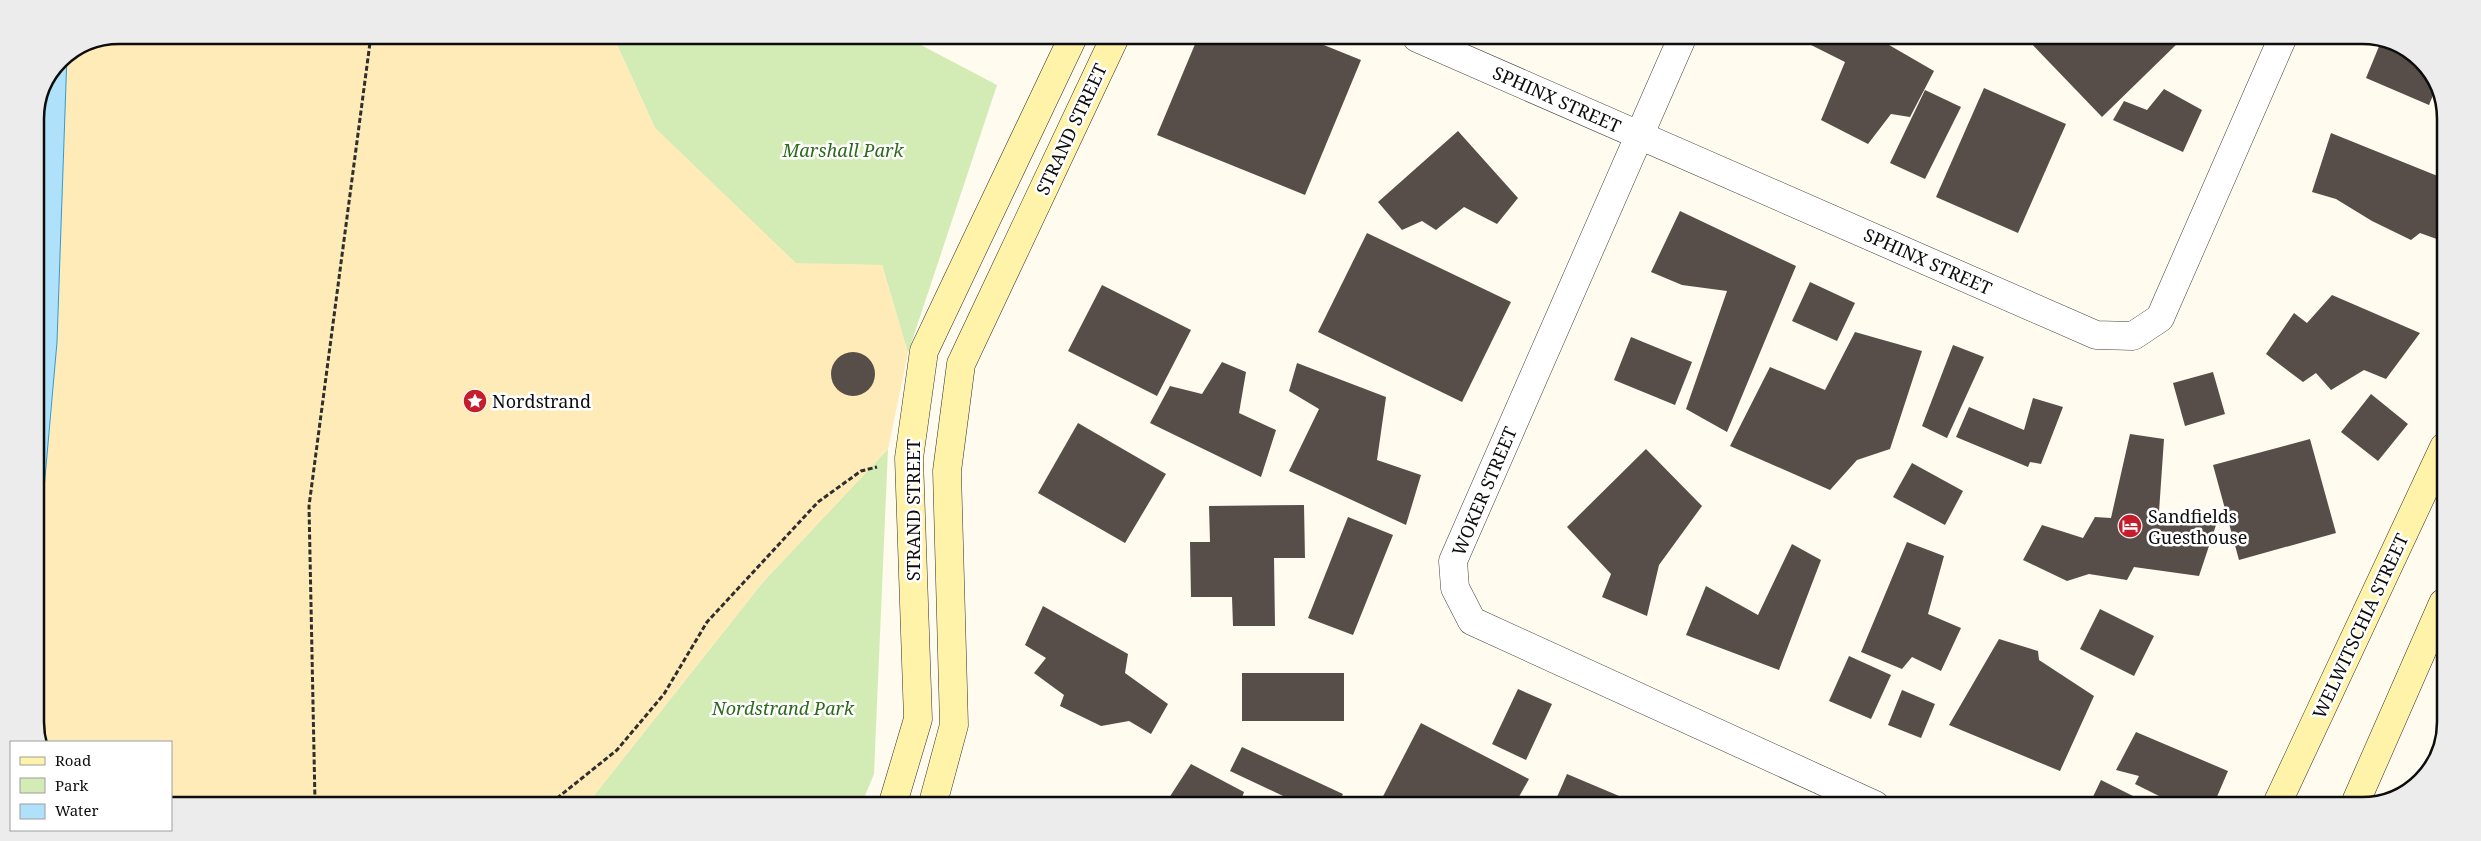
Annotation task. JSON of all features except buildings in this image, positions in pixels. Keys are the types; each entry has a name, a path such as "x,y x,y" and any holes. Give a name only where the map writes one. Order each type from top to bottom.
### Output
{"street":[{"name":"STRAND STREET","path":"895,797 918,719 910,458 924,351 1070,44"},
{"name":"STRAND STREET","path":"935,797 954,725 947,471 961,364 1112,44"},
{"name":"SPHINX STREET","path":"1431,44 2096,334 2133,336 2160,318 2280,44"},
{"name":"WOKER STREET","path":"1679,44 1453,561 1455,588 1472,620 1858,797"},
{"name":"WELWITSCHIA STREET","path":"2280,797 2437,461"},
{"path":"2358,797 2437,617"}],"path":[{"path":"315,797 310,506 370,44"},
{"path":"557,797 617,750 664,694 707,622 818,502 861,471 910,458"}],"green space":[{"name":"Marshall Park","path":"617,44 919,44 997,85 908,353 882,265 796,264 655,128"},
{"name":"Nordstrand Park","path":"888,449 874,774 864,797 593,797 763,582"}],"sand":[{"name":"Nordstrand","path":"119,44 617,44 655,128 796,263 882,265 908,353 888,449 763,582 593,797 172,797 172,741 46,741 45,737 44,489 57,342 67,65 77,56 90,49 104,45"}],"water":[{"path":"67,65 57,342 44,489 44,119 45,104 49,90 56,77"}],"place":[{"name":"Nordstrand","path":"475,401"},
{"name":"Sandfields Guesthouse","path":"2130,526"}]}
